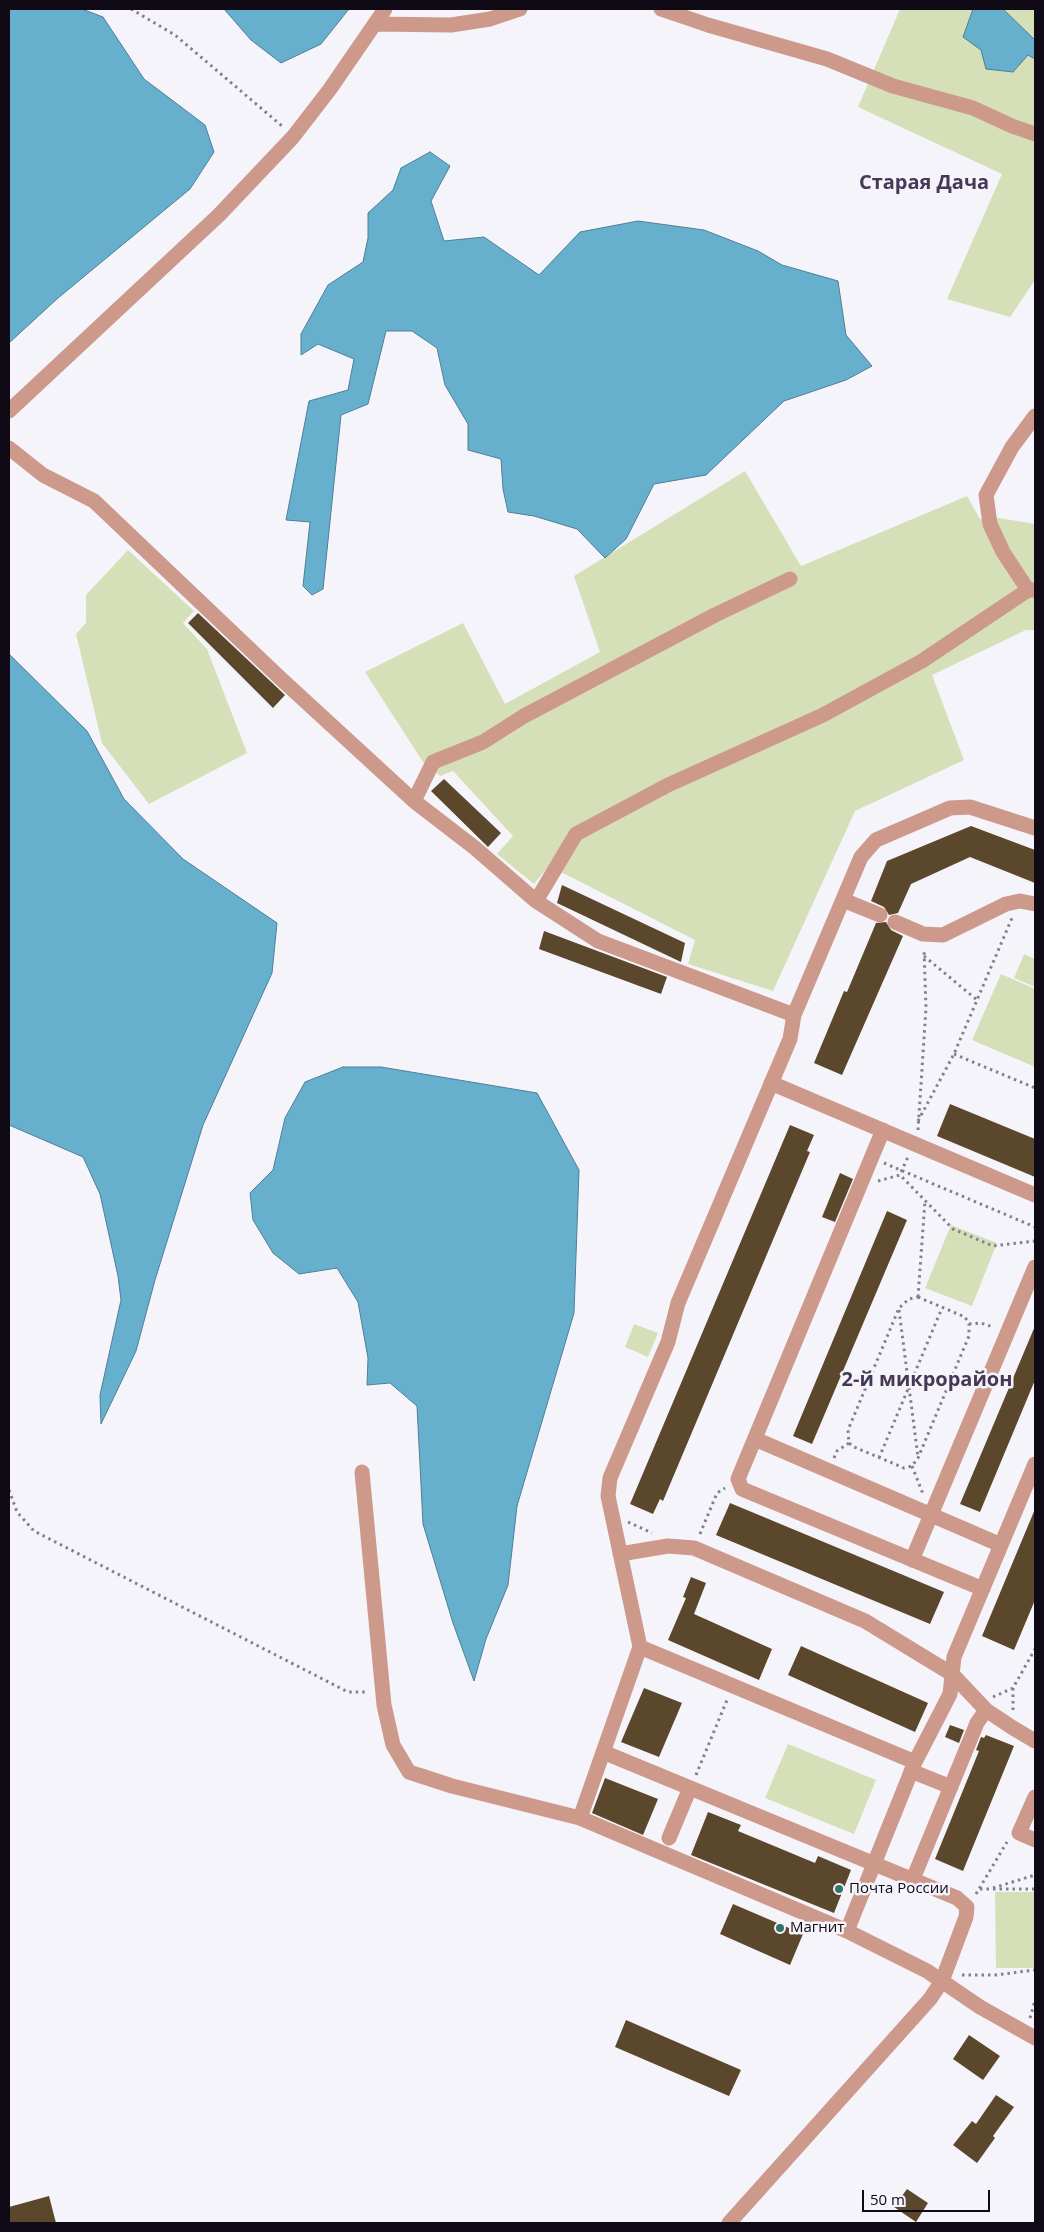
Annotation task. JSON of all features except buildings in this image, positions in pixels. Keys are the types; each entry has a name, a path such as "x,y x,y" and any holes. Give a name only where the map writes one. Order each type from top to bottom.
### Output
{"street":[{"path":"9,410 219,215 293,137 330,89 385,9"},
{"path":"375,24 452,25 490,19 520,9"},
{"path":"661,9 708,25 827,59 893,86 973,108 1012,126 1035,134"},
{"path":"536,901 576,834 668,784 823,715 922,662 1031,590 1003,552 990,524 986,495 1012,447 1035,416"},
{"path":"9,448 43,475 94,501 264,663 414,801 475,848 536,901 598,940 794,1015"},
{"path":"414,801 433,762 483,742 524,716 680,633 790,579"},
{"path":"580,1818 640,1647 608,1496 610,1478 668,1342 678,1303 790,1039 794,1015 861,857 876,840 950,808 970,807 1035,828"},
{"path":"843,900 880,915"},
{"path":"895,922 923,934 943,935 1006,904 1020,901 1035,904"},
{"path":"771,1083 1035,1195"},
{"path":"883,1130 738,1479 742,1489 983,1589"},
{"path":"912,1560 1035,1267"},
{"path":"755,1439 1001,1545"},
{"path":"847,1931 913,1767 950,1694 954,1657 1035,1464"},
{"path":"362,1472 383,1692 393,1745 409,1772 452,1786 580,1818 847,1931 943,1978 980,2007 1032,2032"},
{"path":"620,1554 668,1546 694,1548 865,1622 952,1674 986,1710 1012,1728 1035,1740"},
{"path":"640,1647 733,1686 913,1767 951,1787"},
{"path":"913,1879 977,1724 986,1710"},
{"path":"603,1752 913,1879 961,1900 967,1907 966,1917 943,1978 930,1999 729,2223"},
{"path":"669,1838 690,1788"},
{"path":"1035,1796 1019,1833 1035,1840"}],"path":[{"path":"130,9 175,35 293,137"},
{"path":"918,1121 954,1054 1020,901"},
{"path":"917,1134 926,1008 923,934"},
{"path":"924,956 977,1000"},
{"path":"954,1054 1035,1088"},
{"path":"860,1187 900,1175 911,1149"},
{"path":"872,1158 1035,1227"},
{"path":"900,1175 952,1229 994,1246 1035,1241"},
{"path":"918,1297 925,1201"},
{"path":"918,1297 965,1318 969,1324 969,1336 918,1458 912,1466 904,1468 854,1447 849,1442 848,1430 899,1308 909,1298 918,1297"},
{"path":"899,1308 918,1458"},
{"path":"879,1458 942,1308"},
{"path":"969,1324 981,1323 1007,1334"},
{"path":"912,1466 931,1515"},
{"path":"694,1548 717,1493 738,1479"},
{"path":"9,1490 17,1512 34,1532 348,1692 383,1692"},
{"path":"1012,1728 1013,1688 1035,1649"},
{"path":"690,1788 733,1686"},
{"path":"961,1900 977,1894 1010,1837 1019,1833"},
{"path":"990,1889 1035,1875"},
{"path":"980,1889 1035,1889"},
{"path":"943,1978 995,1975 1035,1970"},
{"path":"1032,2032 1035,2000"}],"green space":[{"path":"900,9 1035,9 1035,280 1010,317 947,299 1002,174 858,107"},
{"path":"745,471 801,566 967,496 980,519 999,518 1035,524 1035,630 1026,630 932,675 964,760 855,811 773,991 688,964 695,940 549,866 534,884 497,854 513,836 453,771 440,776 423,762 365,672 463,623 505,704 600,652 574,576"},
{"path":"128,550 194,611 183,623 207,649 247,753 149,804 102,743 76,634 86,623 86,595"},
{"path":"1024,954 1035,959 1035,987 1014,978"},
{"path":"1001,974 1035,989 1035,1067 972,1040"},
{"path":"951,1225 997,1243 972,1306 925,1288"},
{"path":"634,1324 658,1333 648,1357 625,1347"},
{"path":"788,1744 876,1780 854,1834 765,1798"},
{"path":"995,1892 1035,1892 1035,1968 996,1968"}],"water":[{"path":"9,9 82,9 103,17 144,79 205,125 214,152 190,189 58,298 9,343"},
{"path":"224,9 349,9 321,44 281,63 251,40"},
{"path":"973,9 1003,9 1035,40 1035,59 1028,55 1013,72 986,69 981,50 963,37"},
{"path":"430,152 450,166 431,201 444,241 484,237 539,275 580,232 638,221 704,230 758,251 782,265 838,281 846,335 872,366 846,380 784,401 706,475 654,484 626,539 605,558 577,529 534,516 508,512 503,489 501,459 468,450 468,424 445,385 437,348 412,331 386,331 368,404 341,415 323,589 312,595 303,586 310,522 286,520 309,401 348,390 354,359 318,344 301,355 301,334 328,285 363,262 368,238 368,213 393,190 401,168"},
{"path":"9,654 87,731 124,799 183,859 277,923 272,973 203,1125 155,1280 136,1351 101,1424 100,1395 121,1300 118,1276 100,1194 83,1157 9,1125"},
{"path":"343,1067 381,1067 537,1093 579,1170 574,1313 517,1506 508,1585 486,1639 474,1681 453,1623 423,1524 417,1406 390,1383 367,1385 368,1358 358,1302 337,1268 299,1274 273,1253 253,1220 250,1193 273,1170 285,1118 305,1082"}],"place":[{"name":"Почта России","path":"839,1889"},
{"name":"Магнит","path":"780,1928"}],"district":[{"name":"Старая Дача","path":"924,183"},
{"name":"2-й микрорайон","path":"927,1380"}]}
